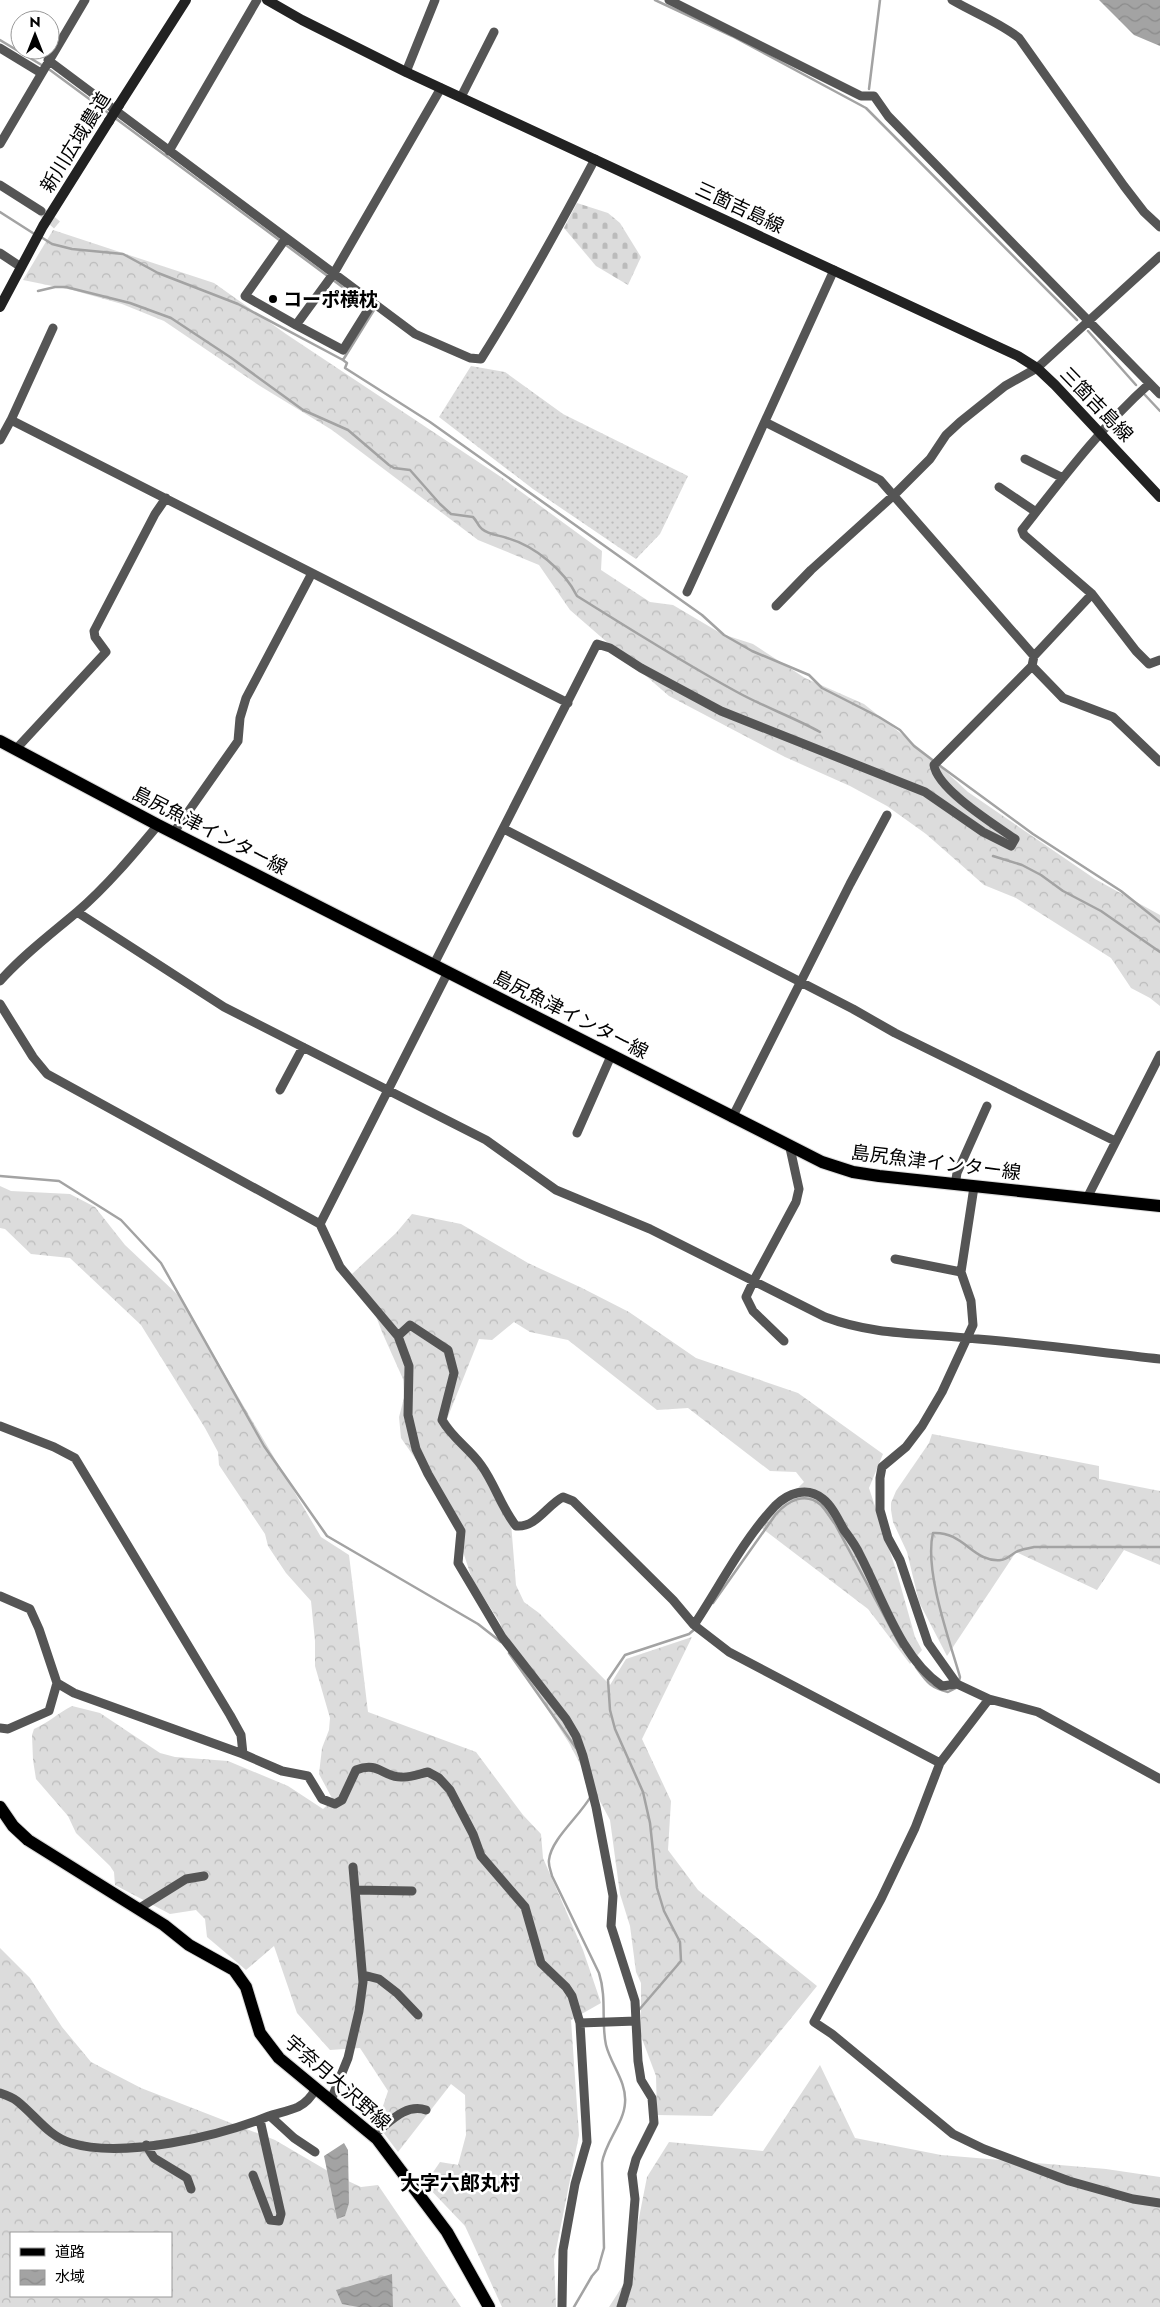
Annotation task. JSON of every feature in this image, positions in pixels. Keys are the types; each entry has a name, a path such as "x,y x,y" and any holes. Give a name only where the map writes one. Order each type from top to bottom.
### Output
{"main road":[{"name":"新川広域農道","path":"0,308 41,230 186,0"},
{"name":"三箇吉島線","path":"267,0 302,20 406,72 1001,347 1037,368 1160,497"},
{"name":"島尻魚津インター線","path":"0,741 158,825 434,964 790,1148 822,1162 854,1172 1160,1206"},
{"name":"宇奈月大沢野線","path":"0,1807 13,1826 28,1840 138,1909 190,1945 234,1970 246,1987 255,2020 266,2044 279,2058 374,2135 447,2232 489,2307"}],"street":[{"path":"60,41 85,0"},
{"path":"169,151 257,0"},
{"path":"406,72 436,0"},
{"path":"669,0 861,96 874,96 888,116 1160,394"},
{"path":"952,0 976,14 1003,26 1019,38 1124,186 1144,212 1160,227"},
{"path":"461,97 494,32"},
{"path":"0,48 41,73"},
{"path":"0,144 48,60 370,306 415,334 470,358 481,359 534,274 595,159"},
{"path":"296,325 332,276 441,88"},
{"path":"0,185 41,211"},
{"path":"285,241 245,296 343,350 370,306"},
{"path":"0,253 21,267"},
{"path":"776,606 811,570 894,495 930,459 946,435 960,422 1005,386 1037,368 1160,256"},
{"path":"687,592 834,270"},
{"path":"0,440 53,328"},
{"path":"1149,384 1125,405 1100,432 1022,530 1024,535 1092,594 1136,651 1149,664 1160,660"},
{"path":"11,420 568,703"},
{"path":"765,422 860,468 880,480 1034,656"},
{"path":"1025,459 1063,478"},
{"path":"999,487 1036,512"},
{"path":"16,749 106,652 95,637 94,631 155,514 166,498"},
{"path":"174,832 238,741 240,718 246,698 312,573"},
{"path":"434,964 597,644 610,648 656,677 721,711 925,792 983,832 1011,846 1015,839 991,824 962,800 935,774 934,766 951,746 1032,666 1034,656 1092,594"},
{"path":"1032,666 1063,698 1113,717 1160,762"},
{"path":"732,1118 802,983 850,884 888,815"},
{"path":"0,981 14,965 77,912 122,867 158,825"},
{"path":"504,829 895,1033 1115,1141"},
{"path":"77,912 224,1007 486,1140 556,1190 650,1228 801,1305 852,1327 902,1334 967,1338 1160,1359"},
{"path":"320,1224 448,972"},
{"path":"0,1004 33,1057 47,1074 320,1224 340,1267 398,1336 409,1366 408,1415 416,1449 428,1474 461,1530 458,1563 502,1637 553,1699 576,1736 596,1807 613,1896 611,1926 635,2001 638,2061 641,2080 652,2098 654,2122 636,2159 632,2174 636,2198 628,2284 621,2307"},
{"path":"280,1090 303,1047"},
{"path":"1087,1198 1160,1054"},
{"path":"577,1133 611,1056"},
{"path":"955,1184 956,1173 987,1106"},
{"path":"784,1341 753,1312 746,1298 796,1202 799,1189 790,1148"},
{"path":"974,1186 961,1272 972,1301 973,1325 942,1392 922,1426 906,1447 882,1467 880,1510 888,1538 900,1560 928,1643 956,1684 990,1699 1038,1712 1160,1779"},
{"path":"896,1259 961,1272"},
{"path":"398,1336 410,1326 448,1350 454,1373 442,1420 450,1434 481,1464 506,1513 516,1526 525,1527 544,1514 555,1501 563,1497 573,1501 672,1600 694,1625 729,1652 940,1763"},
{"path":"0,1426 54,1447 74,1458 230,1715 241,1735 243,1754"},
{"path":"694,1625 754,1532 776,1505 789,1495 801,1492 812,1493 822,1498 830,1506 860,1554 905,1645 931,1678 942,1686 956,1684"},
{"path":"0,1596 30,1609 57,1683 49,1711 8,1729 0,1728"},
{"path":"57,1683 74,1692 243,1754 282,1771 308,1776 322,1799 335,1804 342,1800 356,1770 364,1767 379,1768 400,1778 428,1772 439,1778 450,1790 473,1834 481,1856 525,1908 541,1963 566,1987 572,1996 580,2023 587,2142 575,2184 563,2250 562,2307"},
{"path":"990,1699 940,1763 919,1819 886,1890 814,2022 832,2034 953,2134 984,2149 1069,2181 1133,2199 1160,2203"},
{"path":"331,2100 348,2058 359,2011 363,1975 353,1866"},
{"path":"138,1909 186,1879 204,1876"},
{"path":"355,1890 412,1890"},
{"path":"363,1975 379,1978 397,1992 418,2015"},
{"path":"580,2023 636,2021"},
{"path":"0,2093 16,2100 50,2131 68,2142 84,2146 110,2148 146,2145 224,2131 299,2107 311,2097 316,2088"},
{"path":"374,2135 406,2110 414,2107 426,2110"},
{"path":"270,2116 294,2138 315,2152"},
{"path":"253,2175 270,2220 279,2221 281,2214 260,2120"},
{"path":"146,2145 154,2158 187,2178 191,2189"}],"green space":[{"path":"577,203 608,213 620,223 641,257 628,285 596,266 564,228"},
{"path":"53,230 214,283 286,334 501,477 602,551 601,570 650,602 673,605 722,634 753,644 805,678 864,704 929,756 968,792 1095,879 1160,915 1160,1006 1150,998 1131,988 1111,958 1016,898 984,885 926,834 887,806 850,786 785,757 669,696 570,610 539,565 478,540 332,430 260,386 164,321 122,304 72,290 23,280"},
{"path":"471,366 505,372 563,414 688,476 660,534 636,559 533,489 439,417"},
{"path":"0,1186 11,1191 70,1194 95,1207 125,1245 178,1295 321,1537 349,1555 368,1712 476,1752 523,1815 541,1834 543,1858 583,1950 601,2003 571,2020 579,2135 554,2260 556,2307 502,2307 465,2226 425,2184 440,2162 458,2165 466,2135 465,2095 451,2084 398,2152 377,2124 388,2091 360,2048 330,2050 297,2013 274,1946 246,1970 207,1937 205,1919 196,1910 170,1914 115,1885 114,1872 110,1866 76,1833 68,1816 36,1779 32,1735 34,1729 72,1706 100,1713 160,1753 175,1757 228,1761 288,1786 323,1809 333,1800 319,1774 322,1748 329,1730 330,1718 315,1666 315,1641 311,1601 286,1573 268,1546 265,1534 219,1465 218,1452 205,1428 141,1325 70,1258 31,1254 5,1229 0,1228"},
{"path":"412,1214 461,1224 528,1263 629,1312 696,1358 798,1393 883,1454 869,1488 897,1573 915,1637 922,1650 910,1664 868,1609 759,1526 804,1482 796,1472 770,1471 688,1408 657,1410 568,1340 530,1332 514,1322 492,1340 479,1339 447,1419 481,1468 511,1523 516,1585 524,1602 539,1613 610,1685 626,1659 692,1637 642,1739 671,1801 668,1850 698,1890 817,1986 712,2116 657,2115 656,2076 641,2036 641,1983 636,1972 630,1926 620,1894 610,1820 569,1743 507,1646 500,1623 472,1579 448,1506 401,1438 399,1417 404,1398 403,1379 368,1295 352,1274 396,1233"},
{"path":"932,1434 1099,1466 1099,1479 1160,1491 1160,1565 1124,1550 1097,1590 1016,1552 947,1656 919,1602 907,1552 893,1522 891,1510 891,1503 896,1491 929,1443"},
{"path":"0,1948 30,1978 62,2027 91,2062 141,2088 275,2140 333,2174 361,2187 378,2185 461,2307 0,2307"},
{"path":"820,2065 855,2138 941,2155 1106,2169 1160,2177 1160,2307 609,2307 627,2279 647,2177 669,2142 763,2151"}],"water":[{"path":"1099,0 1160,0 1160,46 1134,35"},
{"path":"344,2143 348,2150 349,2203 345,2216 337,2219 324,2156"},
{"path":"392,2274 393,2307 358,2307 342,2304 336,2290"}],"waterway":[{"path":"655,0 732,36 866,108 1077,320"},
{"path":"869,89 880,0"},
{"path":"0,40 50,70 111,115"},
{"path":"115,118 368,306"},
{"path":"0,212 36,235"},
{"path":"41,237 52,244 72,249 123,254 158,273 238,304 343,360 347,363 345,368 430,422 702,615 724,635 752,651 809,675 822,688 900,730 914,746 943,768 1033,834 1121,891 1160,922"},
{"path":"38,291 55,287 66,287 130,303 171,318 230,357 303,410 348,430 389,465 394,468 410,470 451,514 473,517 485,531 518,542 538,553 557,568 577,596 717,681 820,732"},
{"path":"343,360 374,310 372,309"},
{"path":"1088,331 1136,385"},
{"path":"1145,395 1160,411"},
{"path":"993,856 1022,865 1041,875 1063,891 1101,911 1160,952"},
{"path":"0,1176 59,1181 121,1220 161,1263 264,1446 327,1536 478,1624 501,1642"},
{"path":"713,1603 776,1514 786,1505 797,1499 809,1499 821,1505 835,1524 901,1647"},
{"path":"959,1681 960,1677 944,1624 935,1585 931,1548 933,1533 953,1537 983,1557 991,1560 1003,1560 1018,1551 1034,1547 1160,1547"},
{"path":"638,2011 681,1961 680,1942 664,1911 657,1888 650,1823 643,1792 615,1729 610,1710 608,1680 625,1655 689,1634 696,1628"},
{"path":"509,1653 576,1748"},
{"path":"916,1667 932,1686 948,1692 958,1687"},
{"path":"574,2307 598,2269 604,2248 602,2163 621,2118 625,2103 624,2088 606,2045 603,1992 599,1973 552,1876 549,1864 551,1852 555,1844 591,1796"}],"tunnel":[{"path":"41,211 57,225"}],"place":[{"name":"コーポ横枕","path":"273,299"}],"district":[{"name":"大字六郎丸村","path":"460,2183"}]}
